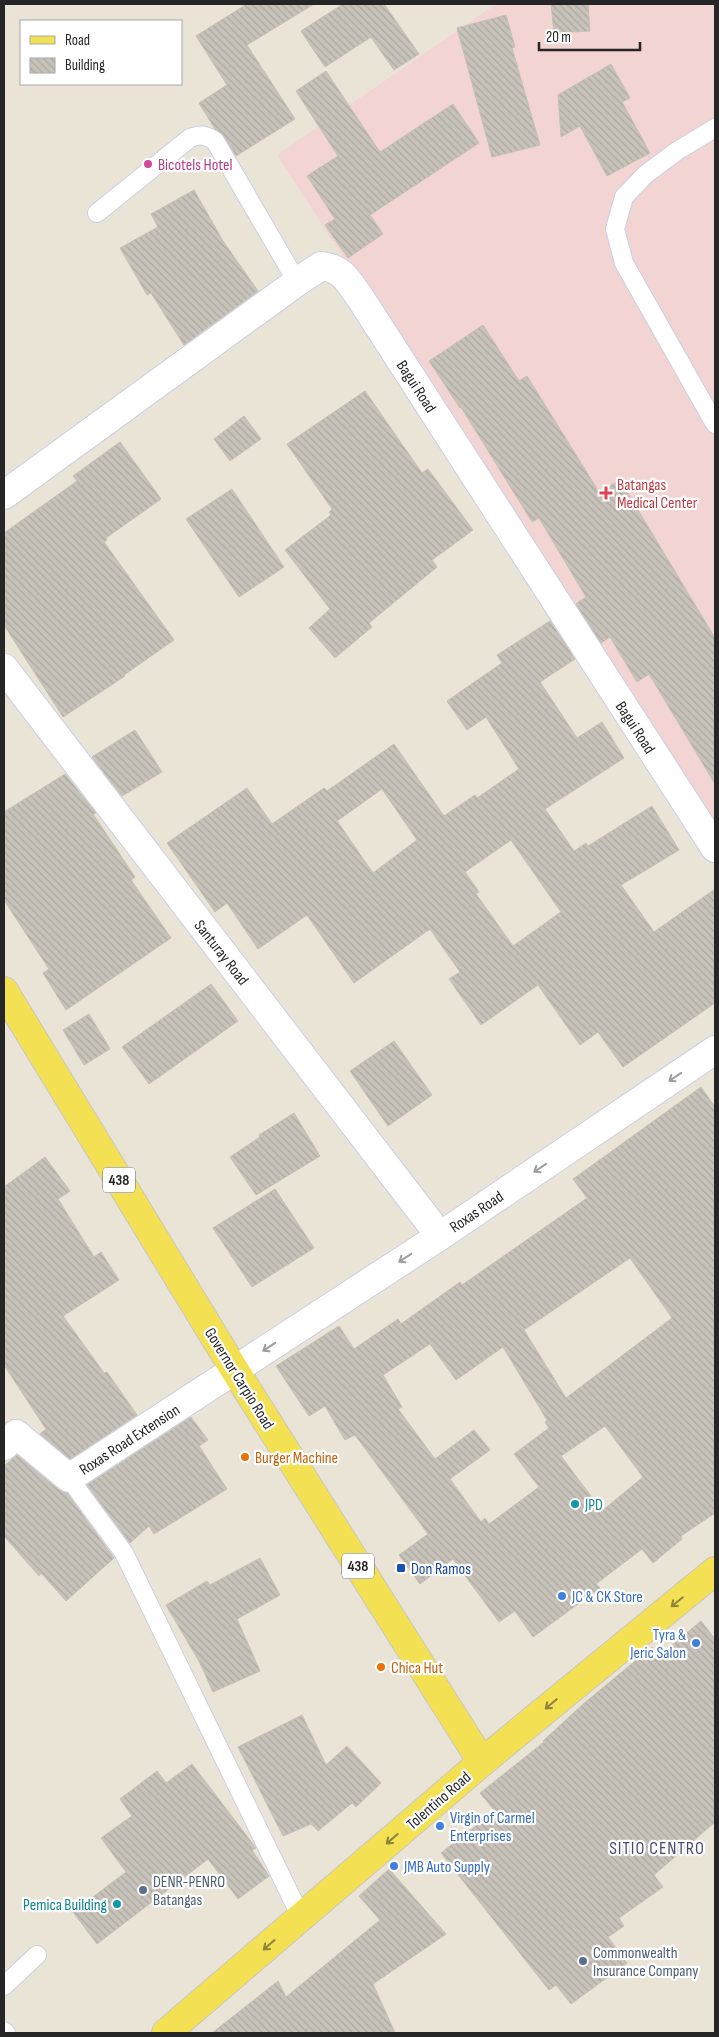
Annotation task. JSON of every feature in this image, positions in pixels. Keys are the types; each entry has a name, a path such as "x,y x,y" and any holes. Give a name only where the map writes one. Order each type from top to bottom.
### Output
{"main road":[{"name":"Governor Carpio Road","path":"4,991 234,1369 482,1762"},
{"name":"Tolentino Road","path":"166,2033 482,1762 715,1571"}],"street":[{"name":"Bagui Road","path":"4,495 297,282 321,266 332,267 342,273 364,304 715,848"},
{"name":"Santuray Road","path":"4,668 440,1236"},
{"name":"Roxas Road","path":"234,1369 440,1236 715,1050"},
{"name":"Roxas Road Extension","path":"4,1446 16,1434 69,1478 234,1369"}],"lane":[{"path":"715,128 646,174 624,197 615,229 624,263 715,424"},
{"path":"97,214 190,138 199,135 208,136 216,141 297,282"},
{"path":"69,1478 124,1553 300,1918"},
{"path":"4,1986 37,1955"}],"shaded area":[{"name":"Batangas Medical Center","path":"496,4 715,4 715,831 277,155"}],"building":[{"path":"247,4 314,4 247,45 295,119 236,156 224,136 215,129 199,103 227,85 196,36"},
{"path":"343,4 384,4 419,54 394,70 371,37 325,67 301,31"},
{"path":"551,4 588,4 590,31 554,33"},
{"path":"506,15 515,47 512,48 540,145 492,157 457,28"},
{"path":"611,64 630,98 622,102 650,153 607,176 580,126 561,137 558,95"},
{"path":"326,71 380,152 453,104 479,143 370,215 383,234 348,258 325,225 335,219 307,176 338,156 296,91"},
{"path":"194,190 223,241 258,291 184,345 151,293 147,295 120,248 158,227 151,214"},
{"path":"483,325 519,381 527,376 599,492 620,480 715,638 715,784 649,674 637,682 610,637 601,643 576,604 586,597 539,518 532,522 461,407 429,361"},
{"path":"365,391 422,473 428,469 473,530 432,560 437,567 369,623 372,627 335,658 309,628 330,609 285,550 331,515 329,512 332,509 287,444"},
{"path":"244,416 261,439 230,461 214,439"},
{"path":"120,442 161,499 106,538 107,540 104,542 174,640 125,676 63,717 4,625 4,533 77,481 73,476"},
{"path":"232,489 284,567 239,597 186,519"},
{"path":"550,621 575,659 540,682 577,738 602,722 624,758 545,809 574,851 586,843 588,846 652,806 679,850 621,885 654,932 715,889 715,1003 623,1067 598,1032 580,1045 538,985 481,1025 449,979 460,972 430,929 354,983 307,915 258,949 227,903 215,912 167,843 247,788 272,824 324,788 327,791 394,744 444,816 475,795 477,798 519,769 486,717 467,730 447,701 502,663 497,655","holes":["382,789 417,840 373,873 337,821","511,840 561,912 513,946 476,894 479,892 465,872"]},
{"path":"135,730 162,772 122,796 92,757"},
{"path":"65,774 96,813 93,814 135,877 131,880 171,938 66,1010 43,973 49,969 4,900 4,812"},
{"path":"211,984 238,1021 149,1084 122,1047"},
{"path":"89,1014 110,1049 84,1065 63,1030"},
{"path":"394,1041 432,1095 388,1126 350,1071"},
{"path":"701,1087 715,1107 715,1513 681,1536 682,1539 653,1563 642,1549 596,1584 600,1588 533,1637 515,1611 499,1622 453,1559 420,1584 399,1555 428,1534 355,1435 345,1440 325,1406 309,1416 276,1366 339,1326 354,1349 398,1319 401,1324 460,1282 462,1285 587,1198 573,1179","holes":["630,1258 672,1318 566,1398 524,1330","430,1344 456,1380 503,1347 547,1420 545,1422 549,1428 514,1454 539,1487 489,1524 485,1518 481,1522 450,1479 490,1450 474,1430 435,1459 398,1409 402,1407 383,1375","605,1426 643,1477 602,1511 561,1456"]},
{"path":"294,1113 320,1156 256,1195 230,1157 260,1137 259,1135"},
{"path":"45,1157 70,1191 58,1199 94,1257 101,1252 119,1280 63,1316 104,1373 107,1372 137,1415 70,1459 40,1434 46,1429 4,1365 4,1187"},
{"path":"275,1189 314,1248 252,1287 213,1228"},
{"path":"191,1417 208,1440 199,1446 227,1489 154,1534 149,1526 130,1543 87,1485"},
{"path":"17,1455 59,1490 67,1493 114,1558 66,1601 41,1573 39,1576 4,1536 4,1466"},
{"path":"260,1558 280,1595 237,1619 260,1671 213,1692 200,1663 166,1605 207,1581 210,1585"},
{"path":"701,1621 715,1639 715,1822 654,1875 663,1887 619,1918 624,1926 608,1937 627,1963 571,2004 556,1985 549,1990 441,1853 495,1811 480,1793 544,1742 582,1705 652,1647 659,1656"},
{"path":"302,1715 326,1765 347,1746 381,1783 356,1807 352,1803 318,1831 311,1824 283,1836 238,1747"},
{"path":"192,1764 256,1848 252,1850 269,1876 238,1899 208,1859 97,1944 73,1912 126,1872 101,1838 132,1816 120,1799 157,1771 166,1783"},
{"path":"389,1869 446,1934 373,1984 395,2033 212,2033 278,1981 286,1997 380,1920 359,1896"}],"place":[{"name":"Bicotels Hotel","path":"148,164"},
{"name":"Batangas Medical Center","path":"606,493"},
{"name":"Burger Machine","path":"245,1457"},
{"name":"JPD","path":"575,1504"},
{"name":"Don Ramos","path":"401,1568"},
{"name":"JC & CK Store","path":"562,1596"},
{"name":"Tyra & Jeric Salon","path":"696,1643"},
{"name":"Chica Hut","path":"381,1667"},
{"name":"Virgin of Carmel Enterprises","path":"440,1826"},
{"name":"JMB Auto Supply","path":"394,1866"},
{"name":"DENR-PENRO Batangas","path":"143,1890"},
{"name":"Pemica Building","path":"117,1904"},
{"name":"Commonwealth Insurance Company","path":"583,1961"}],"district":[{"name":"SITIO CENTRO","path":"657,1848"}]}
